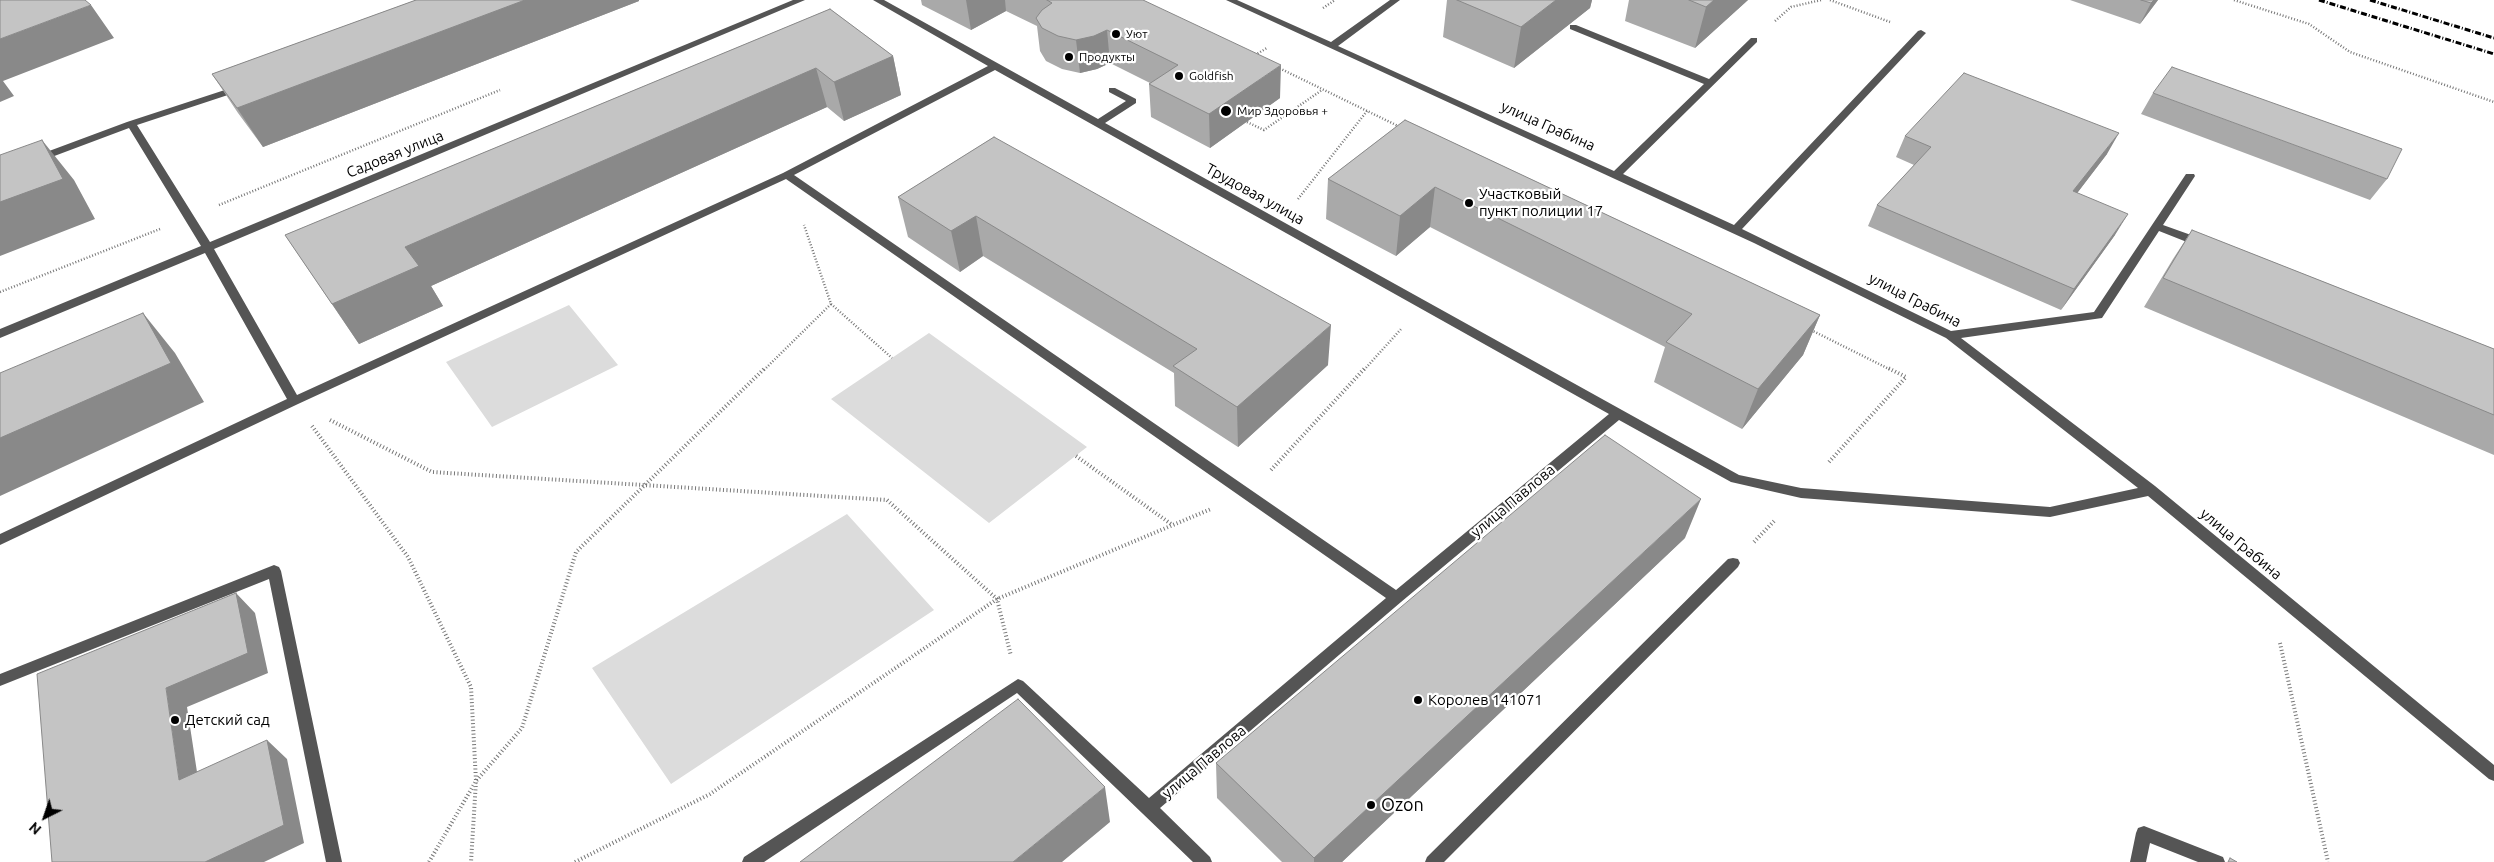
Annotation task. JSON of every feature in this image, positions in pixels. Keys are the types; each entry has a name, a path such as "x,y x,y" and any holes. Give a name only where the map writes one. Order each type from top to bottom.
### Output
{"street":[{"name":"Садовая улица","path":"0,334 801,0"},
{"name":"Трудовая улица","path":"877,0 1736,479 1801,493 2050,512 2150,490"},
{"name":"улица Грабина","path":"1230,0 1735,230 1950,334 2150,490 2494,774"},
{"path":"1332,46 1396,0"},
{"path":"1573,27 1710,82"},
{"path":"1735,230 1922,33"},
{"path":"1616,175 1754,40"},
{"path":"0,540 787,175 995,66"},
{"path":"28,162 131,124 251,85"},
{"path":"1098,123 1133,102 1112,90"},
{"path":"131,124 208,248 294,402"},
{"path":"787,175 1396,598"},
{"path":"1950,334 2098,315 2190,176"},
{"path":"2157,226 2212,248"},
{"name":"улица Павлова","path":"1018,685 1149,808 1396,598 1619,413"},
{"path":"1433,862 1733,563"},
{"path":"0,680 274,571 334,862"},
{"path":"750,862 1018,685"},
{"path":"1149,808 1204,862"},
{"path":"2138,862 2144,833 2216,862"}],"path":[{"path":"1791,7 1821,0"},
{"path":"1830,0 1922,33"},
{"path":"2234,0 2308,24 2350,52 2494,102"},
{"path":"1254,56 1263,60"},
{"path":"1271,64 1402,128"},
{"path":"0,292 508,86"},
{"path":"1247,122 1264,130 1322,89"},
{"path":"1279,224 1367,111"},
{"path":"787,175 831,304 892,358"},
{"path":"429,862 476,781 522,728 576,552 831,304"},
{"path":"575,862 710,794 997,599 1172,524 1248,495 1424,305"},
{"path":"1733,563 1801,493 1906,376 1809,329"},
{"path":"294,402 432,472 888,500 997,599 1018,685"},
{"path":"294,402 408,557 471,687 476,781 471,862"},
{"path":"1076,456 1172,524"},
{"path":"2268,587 2328,862"}],"shaded area":[{"path":"569,305 618,365 492,427 446,362"},
{"path":"929,333 1087,447 989,523 831,399"},
{"path":"847,514 934,610 671,784 592,668"}],"building":[{"path":"0,0 85,0 91,5 0,39"},
{"path":"416,0 525,0 237,108 212,74"},
{"path":"1047,0 1143,0 1281,65 1209,114 1149,84 1178,65 1107,30 1094,36 1076,40 1058,36 1042,28 1036,18 1042,10 1052,3"},
{"path":"1457,0 1556,0 1521,27"},
{"path":"1689,0 1714,0 1706,7"},
{"path":"2141,0 2154,0 2151,3"},
{"path":"830,9 893,56 834,82 816,68 405,247 419,266 332,304 285,235"},
{"path":"2172,67 2402,149 2387,179 2153,93"},
{"path":"1964,73 2119,133 2073,191 2128,214 2074,289 1877,205 1931,147 1905,136"},
{"path":"1405,120 1820,315 1758,389 1666,342 1692,314 1435,187 1400,216 1328,179"},
{"path":"994,137 1331,325 1237,407 1173,366 1197,349 976,216 951,231 898,197"},
{"path":"42,140 63,179 0,202 0,155"},
{"path":"2192,230 2494,349 2494,415 2163,278"},
{"path":"143,313 171,363 0,438 0,373"},
{"path":"1605,435 1701,499 1314,858 1216,763"},
{"path":"236,593 248,653 166,688 179,780 267,740 284,825 205,862 52,862 37,674"},
{"path":"1018,699 1105,787 1013,862 800,862"},
{"path":"2230,858 2237,862 2228,862"}],"railway":[{"path":"2319,0 2494,54"},
{"path":"2370,0 2494,38"}],"place":[{"name":"Уют","path":"1116,34"},
{"name":"Продукты","path":"1069,57"},
{"name":"Goldfish","path":"1179,76"},
{"name":"Мир Здоровья +","path":"1226,111"},
{"name":"Участковый пункт полиции 17","path":"1469,203"},
{"name":"Королев 141071","path":"1418,700"},
{"name":"Детский сад","path":"175,720"},
{"name":"Ozon","path":"1371,805"}]}
